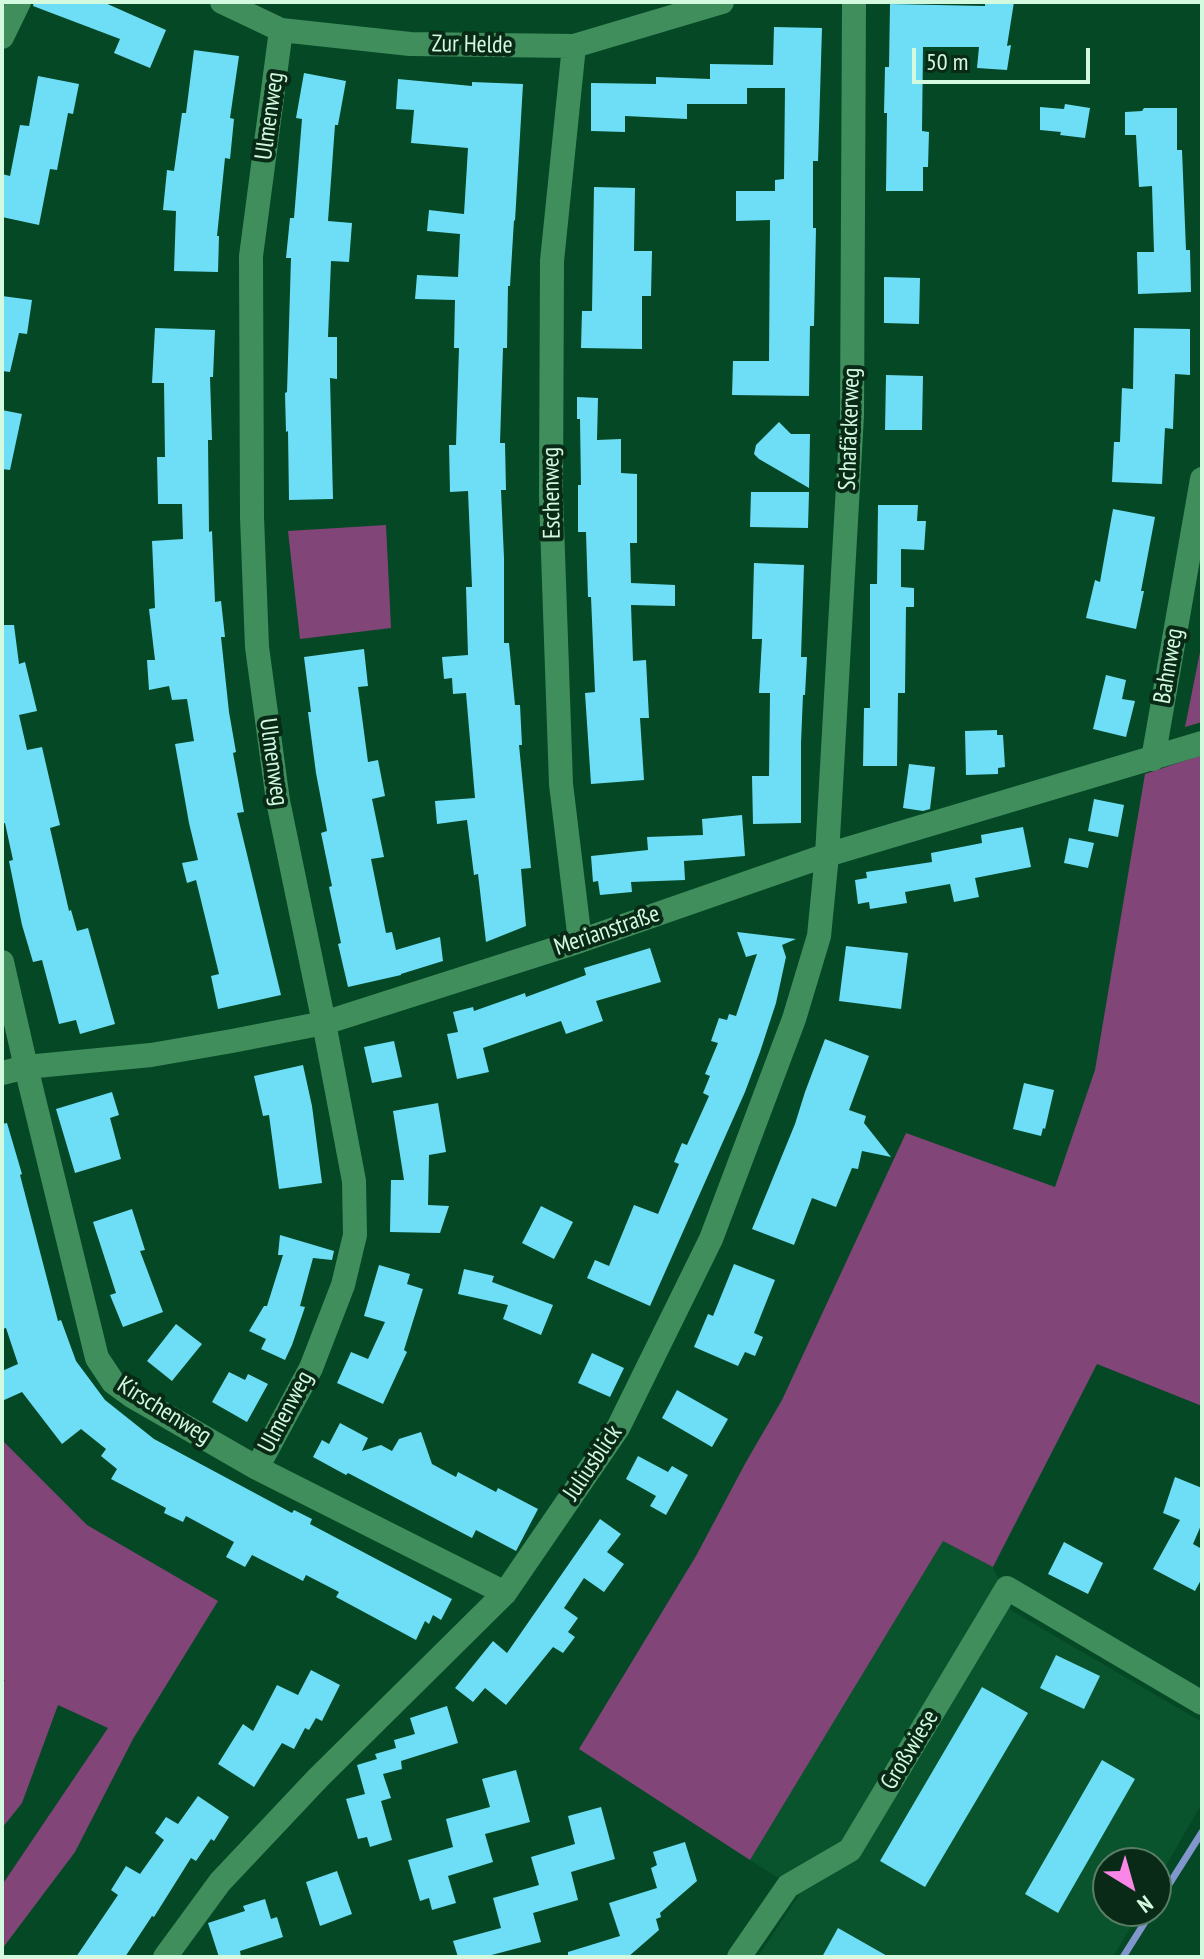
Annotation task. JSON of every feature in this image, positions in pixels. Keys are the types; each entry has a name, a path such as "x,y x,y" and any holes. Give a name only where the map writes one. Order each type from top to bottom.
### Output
{"street":[{"path":"2,37 19,2"},
{"name":"Zur Helde","path":"222,2 281,30 410,44 574,46 722,2"},
{"name":"Schafäckerweg","path":"827,855 852,415 854,2"},
{"name":"Ulmenweg","path":"257,1468 311,1368 343,1285 355,1235 354,1181 278,801 257,647 252,517 251,256 281,30"},
{"name":"Eschenweg","path":"574,46 552,261 551,496 561,784 580,941"},
{"name":"Bahnweg","path":"1153,759 1202,479"},
{"name":"Merianstraße","path":"2,1073 26,1067 151,1055 324,1023 580,941 827,855 1202,743"},
{"name":"Juliusblick","path":"165,1957 220,1882 318,1778 505,1593 618,1428 711,1239 794,1019 819,936 827,855"},
{"name":"Kirschenweg","path":"2,962 97,1358 113,1382 257,1468 505,1593"},
{"name":"Großwiese","path":"739,1957 788,1886 850,1850 1007,1588 1199,1693"}],"shaded area":[{"path":"386,525 391,628 300,639 288,531"},
{"path":"1202,642 1202,722 1185,727"},
{"path":"1202,755 1202,1406 1097,1364 993,1567 943,1541 750,1860 579,1749 696,1556 782,1400 906,1133 1055,1187 1095,1070 1145,774"},
{"path":"2,1440 87,1525 218,1601 133,1739 75,1852 2,1949 2,1885 108,1728 58,1705 22,1803 2,1828 2,1685 5,1680 2,1679"},
{"path":"943,1541 993,1567 1012,1611 1202,1722 1202,1803 1172,1855 1172,1847 1092,1847 1092,1927 1131,1927 1113,1957 758,1957 801,1892 750,1860"}],"building":[{"path":"34,2 103,2 166,30 150,68 114,53 120,39 33,6"},
{"path":"985,2 1014,2 1007,46 1011,45 1007,70 977,68 979,47 923,47 922,131 929,132 928,167 923,167 923,191 886,191 887,113 884,113 885,67 889,67 890,4 985,6"},
{"path":"774,27 822,28 818,161 813,161 813,228 816,228 809,396 732,395 733,361 769,361 770,220 736,221 736,191 775,191 775,180 784,179 785,88 747,88 747,104 687,104 687,119 625,116 625,132 591,131 591,83 656,84 656,77 710,79 710,64 773,65"},
{"path":"194,50 239,56 230,118 234,119 230,159 225,158 217,236 218,272 174,271 176,211 163,210 167,170 174,171 182,113 186,113"},
{"path":"304,73 346,81 338,125 335,125 328,221 352,223 349,262 331,261 328,337 337,337 337,379 330,378 333,499 289,500 285,393 291,258 286,258 290,218 294,218 302,119 296,118"},
{"path":"38,76 79,84 73,114 68,113 57,170 50,169 39,225 2,217 2,174 10,176 20,125 29,126"},
{"path":"398,79 472,86 472,82 523,84 508,286 507,348 503,348 500,443 505,443 506,490 501,490 504,643 509,643 515,705 520,705 522,745 519,745 531,868 521,869 526,926 486,942 478,874 474,875 467,820 437,824 435,801 475,798 466,693 453,694 452,678 444,679 442,657 468,655 466,587 472,587 468,491 450,492 449,445 456,445 459,348 454,348 455,300 415,299 417,275 458,277 460,234 427,231 429,210 464,214 468,148 411,143 414,110 396,109"},
{"path":"1065,104 1090,108 1085,138 1040,130 1040,107 1064,109"},
{"path":"1144,108 1177,108 1177,150 1182,150 1191,292 1138,294 1137,252 1154,252 1152,186 1139,187 1136,135 1125,135 1125,112 1142,111"},
{"path":"594,187 635,188 634,251 652,251 651,296 642,296 642,349 581,348 582,311 592,311"},
{"path":"884,277 920,278 919,324 884,323"},
{"path":"2,296 32,300 27,334 19,333 10,372 2,371"},
{"path":"155,328 215,330 213,377 210,377 212,440 208,440 209,532 212,531 215,602 221,601 225,637 221,637 236,752 233,753 244,812 237,813 281,995 218,1009 211,976 219,974 196,880 187,883 182,863 198,860 175,744 194,741 187,699 172,700 169,686 149,690 147,660 155,660 149,609 155,608 152,541 183,539 182,504 158,504 157,457 165,457 164,383 152,383"},
{"path":"1134,328 1190,329 1190,375 1175,374 1173,429 1165,428 1162,484 1112,482 1114,442 1120,442 1122,388 1133,389"},
{"path":"886,375 923,376 922,430 885,430"},
{"path":"577,397 598,398 597,440 621,439 621,473 637,474 637,543 630,543 631,583 675,585 675,606 631,605 633,661 646,660 649,718 640,718 644,780 591,784 585,693 595,692 586,532 578,532 578,485 581,485"},
{"path":"2,410 22,414 10,470 2,469"},
{"path":"779,422 791,434 810,434 809,488 754,454 756,445"},
{"path":"751,492 809,492 808,528 750,527"},
{"path":"878,505 918,505 917,521 926,521 924,550 901,549 901,587 914,588 914,607 906,607 905,693 898,693 897,766 863,766 864,708 870,708 870,584 877,584"},
{"path":"1113,509 1155,517 1136,629 1086,618 1095,580 1100,582"},
{"path":"754,563 804,565 801,657 807,657 801,743 801,823 753,824 752,776 769,776 770,693 759,693 762,639 752,639"},
{"path":"2,625 14,625 19,664 25,662 37,711 19,715 27,750 42,747 60,825 50,828 69,911 77,931 88,928 115,1024 80,1034 76,1020 59,1024 42,960 33,962 9,861 13,860 5,823 2,824"},
{"path":"364,649 368,686 358,687 368,762 378,760 385,796 372,799 384,857 371,859 386,933 392,932 396,950 440,937 443,961 401,975 348,987 338,944 341,943 321,833 327,831 316,773 304,657"},
{"path":"1106,675 1126,680 1122,699 1135,701 1126,737 1093,729"},
{"path":"997,730 997,735 1003,735 1005,767 998,768 998,774 966,775 965,731"},
{"path":"909,764 935,767 930,809 903,808"},
{"path":"1094,799 1124,805 1118,837 1088,831"},
{"path":"742,815 745,856 684,861 685,880 631,882 632,892 600,895 598,881 593,882 591,856 648,850 647,837 703,835 702,819"},
{"path":"1023,827 1031,867 975,878 979,897 954,902 950,884 905,892 907,903 870,909 869,902 858,904 855,880 867,878 866,872 932,862 931,853 982,843 981,835"},
{"path":"1069,838 1094,843 1088,868 1064,863"},
{"path":"737,932 796,939 782,945 786,957 776,1003 760,1052 650,1306 587,1278 595,1260 609,1266 634,1205 658,1214 679,1164 674,1162 682,1143 687,1145 709,1096 703,1093 710,1076 705,1074 718,1043 711,1041 719,1018 727,1020 729,1014 736,1016 757,954 746,957"},
{"path":"846,946 908,953 901,1009 839,1001"},
{"path":"650,948 661,982 596,1001 603,1021 566,1034 561,1021 483,1048 489,1072 457,1079 447,1034 458,1032 453,1012 473,1007 474,1011 525,993 526,997 586,975 584,968"},
{"path":"825,1039 869,1056 849,1110 866,1116 864,1123 891,1157 862,1151 858,1169 852,1168 836,1207 812,1198 794,1245 752,1229 795,1124"},
{"path":"394,1041 402,1077 372,1083 364,1047"},
{"path":"303,1065 322,1183 279,1189 269,1115 263,1116 254,1076"},
{"path":"1024,1083 1054,1090 1041,1136 1013,1129"},
{"path":"112,1092 119,1115 110,1118 121,1159 75,1173 56,1109"},
{"path":"438,1103 446,1152 429,1155 428,1205 449,1206 440,1233 390,1232 391,1180 404,1180 393,1111"},
{"path":"7,1123 58,1321 61,1320 76,1361 105,1400 154,1439 292,1513 294,1510 312,1519 310,1524 452,1599 441,1620 433,1615 429,1624 425,1621 416,1640 336,1597 339,1592 306,1575 303,1581 252,1555 245,1567 226,1557 234,1542 186,1516 183,1522 164,1513 166,1508 111,1479 117,1469 101,1456 106,1449 81,1429 62,1444 22,1392 2,1401 2,1371 18,1364 6,1328 2,1329 2,1124"},
{"path":"541,1206 573,1222 554,1259 522,1243"},
{"path":"132,1209 145,1250 140,1251 163,1312 123,1327 110,1295 116,1293 93,1222"},
{"path":"280,1235 334,1251 332,1260 313,1258 300,1306 305,1307 285,1360 261,1349 266,1339 249,1331 264,1306 267,1306 283,1255 278,1255"},
{"path":"734,1264 775,1280 754,1333 763,1337 755,1356 745,1352 738,1366 694,1347 708,1314 713,1316"},
{"path":"379,1265 410,1274 407,1284 423,1289 404,1350 407,1352 383,1404 337,1383 351,1352 368,1359 385,1322 364,1316"},
{"path":"464,1269 494,1276 492,1282 553,1305 541,1335 503,1319 508,1305 458,1294"},
{"path":"176,1324 202,1344 172,1381 147,1361"},
{"path":"592,1353 624,1368 610,1397 578,1383"},
{"path":"229,1372 245,1380 248,1374 268,1384 247,1422 212,1402"},
{"path":"677,1390 728,1419 712,1447 662,1418"},
{"path":"340,1423 368,1438 362,1451 381,1445 392,1451 399,1439 421,1432 432,1464 456,1477 458,1472 496,1492 498,1488 538,1509 516,1551 476,1530 472,1538 313,1457 322,1440 329,1444"},
{"path":"638,1456 668,1472 672,1466 688,1475 666,1515 650,1506 656,1496 626,1479"},
{"path":"1175,1477 1202,1488 1202,1523 1193,1544 1202,1549 1202,1578 1195,1591 1153,1569 1180,1520 1163,1513"},
{"path":"600,1519 621,1534 607,1552 624,1564 604,1592 584,1578 564,1608 578,1618 568,1632 575,1637 563,1653 553,1647 506,1705 485,1688 473,1702 455,1688 493,1641 507,1653"},
{"path":"1064,1542 1103,1563 1088,1594 1048,1574"},
{"path":"1056,1655 1100,1676 1084,1709 1040,1688"},
{"path":"311,1670 340,1685 322,1721 316,1718 309,1730 305,1728 294,1749 282,1743 254,1787 218,1764 243,1724 253,1731 277,1685 298,1695"},
{"path":"982,1687 1028,1713 925,1887 880,1861"},
{"path":"447,1706 458,1743 401,1761 402,1769 383,1774 391,1798 381,1801 392,1840 370,1847 367,1837 358,1839 346,1799 365,1794 357,1765 377,1759 375,1754 396,1748 394,1740 415,1734 410,1718"},
{"path":"1102,1760 1135,1779 1096,1847 1092,1847 1092,1854 1058,1913 1025,1894"},
{"path":"516,1770 530,1822 485,1834 493,1862 448,1876 456,1903 432,1910 429,1898 420,1901 408,1860 453,1847 446,1819 490,1807 482,1779"},
{"path":"198,1796 229,1817 214,1841 211,1839 196,1861 191,1858 125,1957 76,1957 118,1895 111,1890 126,1866 140,1874 164,1840 155,1833 166,1817 178,1824"},
{"path":"601,1807 615,1859 571,1872 578,1900 533,1913 541,1942 484,1957 458,1957 453,1941 501,1928 493,1898 539,1885 531,1857 575,1844 568,1816"},
{"path":"685,1842 697,1881 660,1913 661,1917 656,1919 659,1930 628,1957 568,1957 568,1952 620,1936 609,1903 657,1888 651,1868 657,1865 653,1852"},
{"path":"337,1871 352,1914 320,1926 306,1882"},
{"path":"265,1899 271,1919 277,1917 283,1937 240,1951 241,1957 219,1957 208,1923 245,1911 243,1906"},
{"path":"838,1928 889,1957 822,1957"}],"waterway":[{"path":"1172,1880 1202,1832"},
{"path":"1123,1957 1142,1927"}]}
